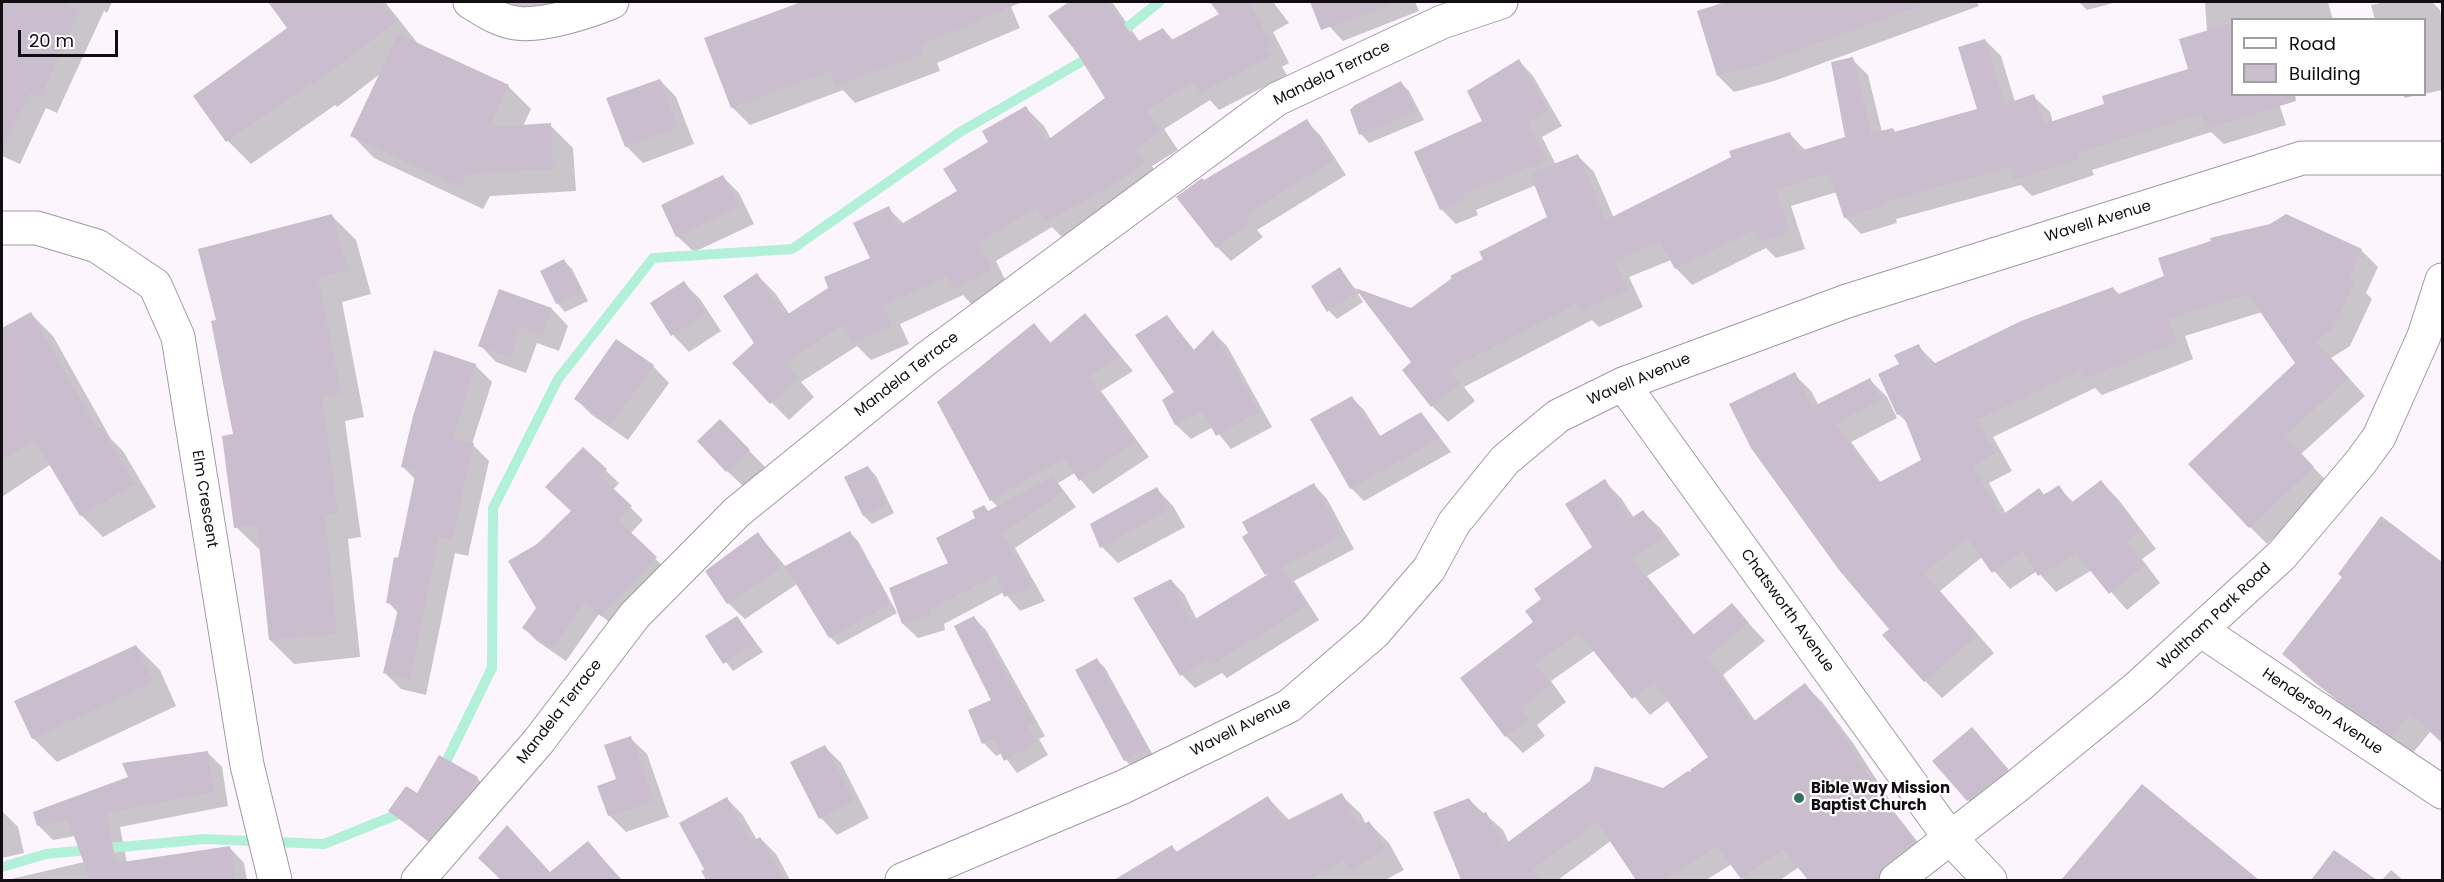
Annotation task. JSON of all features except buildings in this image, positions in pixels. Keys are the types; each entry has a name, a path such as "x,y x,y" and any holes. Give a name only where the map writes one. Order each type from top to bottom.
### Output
{"street":[{"path":"470,2 492,16 516,23 542,22 612,2"},
{"name":"Mandela Terrace","path":"418,880 538,742 636,615 746,504 927,358 1276,99 1442,22 1501,2"},
{"name":"Wavell Avenue","path":"902,880 1123,787 1289,706 1374,633 1429,569 1454,523 1505,460 1558,416 1623,384 1847,301 2302,158 2442,158"},
{"name":"Elm Crescent","path":"2,228 37,228 97,246 155,285 178,337 247,765 275,880"},
{"name":"Waltham Park Road","path":"1896,880 2139,686 2202,631 2282,555 2360,463 2379,437 2424,336 2442,280"},
{"name":"Chatsworth Avenue","path":"1623,384 1950,838 1990,880"},
{"name":"Henderson Avenue","path":"2202,631 2442,792"}],"waterway":[{"path":"1117,36 1159,2"},
{"path":"442,770 492,668 493,508 558,379 653,258 792,249 960,132 1093,55"},
{"path":"2,867 46,854 205,839 324,844 406,811"}],"place":[{"name":"Bible Way Mission Baptist Church","path":"1799,798"}]}
